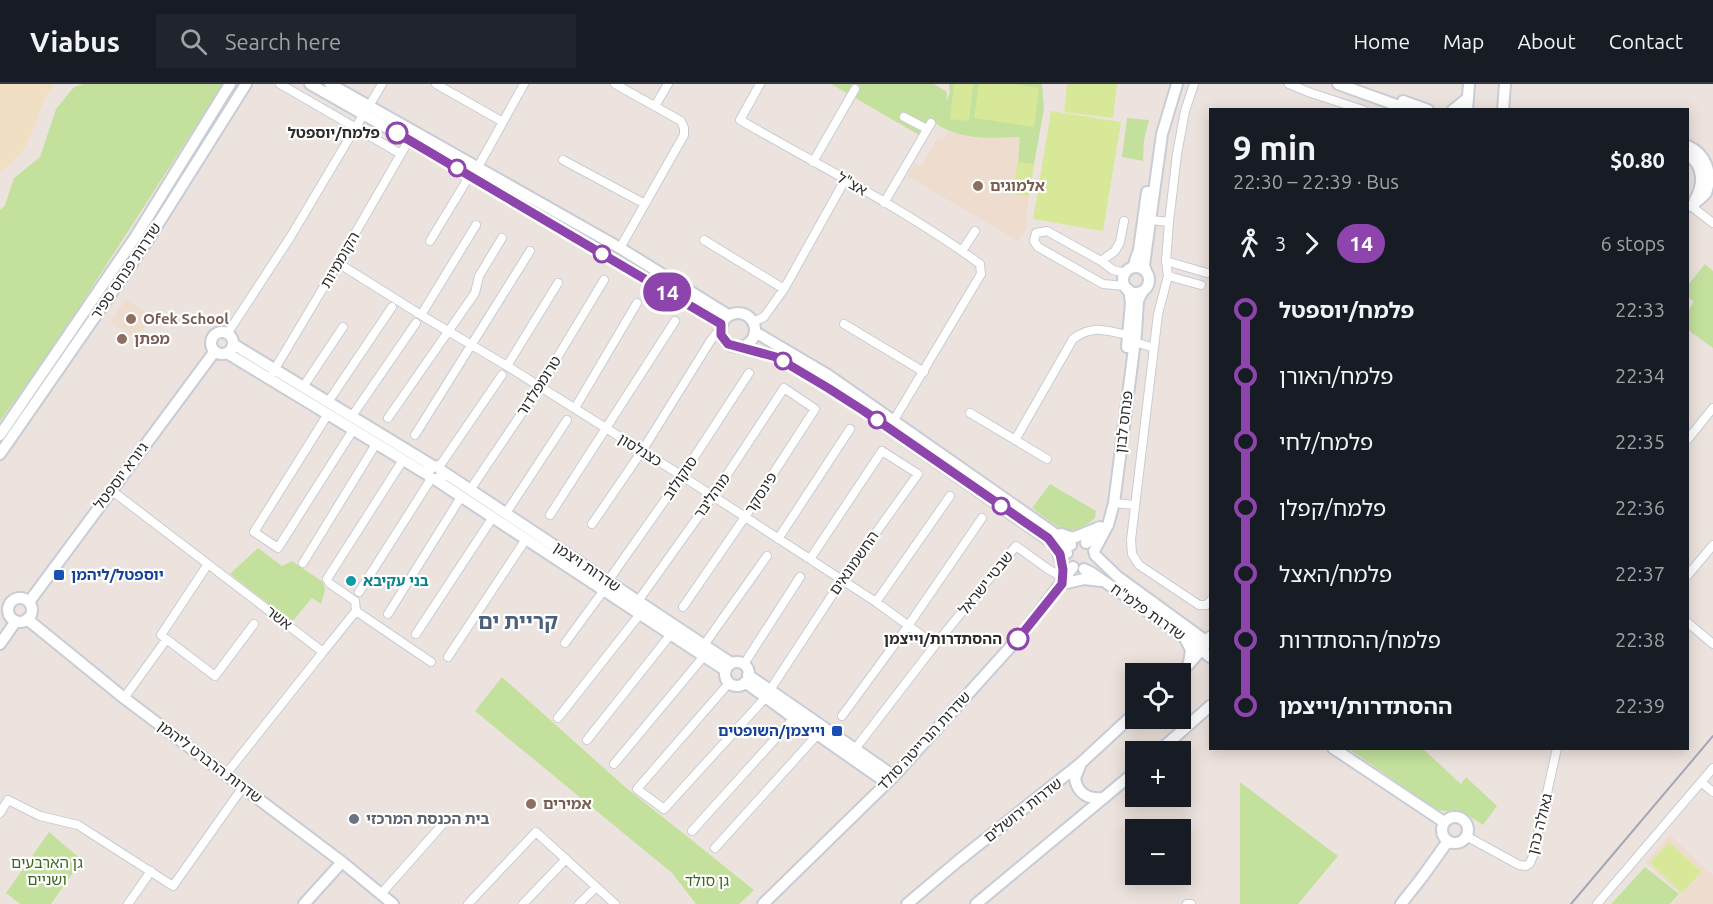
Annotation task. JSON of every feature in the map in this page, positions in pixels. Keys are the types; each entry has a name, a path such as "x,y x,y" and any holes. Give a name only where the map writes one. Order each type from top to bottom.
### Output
{"street":[{"name":"שדרות פנחס ספיר","path":"0,435 136,236 230,84"},
{"name":"שדרות פנחס ספיר","path":"0,454 146,243 246,84"},
{"path":"280,84 401,154"},
{"path":"310,84 366,110 620,249 723,323"},
{"path":"330,84 409,140 474,171 723,323"},
{"path":"229,343 220,332 214,335 211,342 212,349 220,354 229,343 382,84"},
{"path":"436,84 503,122"},
{"path":"430,241 524,84"},
{"path":"615,84 681,121 684,128 684,135 620,249"},
{"path":"656,106 668,84"},
{"name":"אצ\"ל","path":"760,84 740,120 884,202 980,264 981,274 894,420"},
{"path":"1127,288 1124,279 1139,250 1154,140 1171,84"},
{"path":"1146,272 1143,269 1113,270 1047,231 1036,233 1034,241 1038,247 1102,284 1127,288 1136,293 1143,291 1149,282 1144,265 1162,134 1177,84"},
{"path":"1194,84 1185,111 1169,222 1166,261 1168,276 1158,314 1131,540 1132,554 1139,565 1199,605 1206,605 1209,602"},
{"path":"1289,84 1356,108"},
{"path":"1338,84 1402,108"},
{"path":"1358,84 1423,108"},
{"path":"1467,104 1469,84"},
{"path":"1504,108 1505,84"},
{"path":"813,162 855,89"},
{"path":"1369,108 1375,97"},
{"path":"884,202 929,126 904,117"},
{"name":"הקוממיות","path":"272,374 409,140"},
{"path":"1689,146 1702,153 1712,171 1710,186 1689,208"},
{"path":"1689,156 1695,160 1701,172 1700,190 1689,208"},
{"path":"563,160 645,204"},
{"path":"738,347 749,343 754,327 784,289 845,180"},
{"path":"1689,208 1713,223"},
{"path":"1151,220 1169,222"},
{"path":"1101,261 1115,251 1120,242 1124,221"},
{"path":"421,315 476,225"},
{"path":"962,251 975,231"},
{"path":"388,418 475,292 479,276 502,238"},
{"path":"704,240 784,289"},
{"path":"415,435 530,251"},
{"path":"1166,261 1206,273"},
{"name":"כצנלסון","path":"338,263 682,476 876,602 935,645"},
{"path":"1168,276 1201,285"},
{"name":"טרומפלדור","path":"388,614 466,493 540,387 604,280"},
{"path":"507,366 558,283"},
{"name":"פנחס לבון","path":"1092,549 1108,525 1114,503 1131,338 1131,303 1127,288"},
{"name":"פנחס לבון","path":"1102,531 1131,338 1138,300 1143,291"},
{"path":"575,408 637,303"},
{"path":"328,402 392,307"},
{"path":"592,524 642,452 723,323 734,313 745,314 754,327 828,375 1039,521 1059,533 1073,537 1102,531 1106,559 1118,577"},
{"path":"550,515 675,321"},
{"path":"352,416 416,323"},
{"path":"723,323 721,335 728,344 776,357 828,388 1048,538 1069,549"},
{"path":"844,324 924,372"},
{"path":"303,387 342,327"},
{"path":"1015,440 1073,339 1082,332 1096,329 1131,338 1154,348"},
{"name":"שדרות ויצמן","path":"229,343 353,430 403,460 435,473"},
{"name":"גיורא יוספטל","path":"28,602 215,351"},
{"name":"סוקולוב","path":"566,643 682,476 749,373"},
{"name":"שדרות ויצמן","path":"272,374 303,387 352,416 466,493 506,513 606,586 640,614 670,634 704,651"},
{"path":"359,592 435,473 502,375"},
{"name":"מוהליבר","path":"638,601 713,496 784,388"},
{"name":"פינסקר","path":"683,607 815,409 784,388"},
{"path":"1689,438 1713,408"},
{"path":"970,413 1047,459"},
{"path":"328,414 254,532 278,548 353,430"},
{"path":"506,513 567,420"},
{"path":"778,538 850,429"},
{"path":"303,564 376,444"},
{"name":"החשמונאים","path":"729,682 637,789 664,809 768,694 842,580 918,474 882,451 810,559"},
{"path":"226,774 356,611 355,601 328,581 403,460"},
{"name":"אשר","path":"111,490 323,652"},
{"name":"שדרות ויצמן","path":"466,493 493,518 606,586 638,601 728,667"},
{"path":"876,602 950,496"},
{"path":"1114,503 1134,505"},
{"path":"416,634 493,518"},
{"path":"842,716 908,626 982,518"},
{"path":"1039,521 1069,549"},
{"path":"1048,538 1060,554 1062,580 1084,579 1105,582"},
{"path":"448,657 526,539"},
{"path":"1076,542 1092,549 1090,565 1079,568 1068,561 1069,549 1076,542"},
{"path":"1689,574 1713,545"},
{"name":"שבטי ישראל","path":"855,749 935,645 1016,546 1062,580"},
{"name":"שדרות פלמ\"ח","path":"1092,549 1118,577 1207,643"},
{"path":"1705,555 1713,561"},
{"path":"614,764 704,651 767,556"},
{"path":"208,564 161,636 215,676 254,624"},
{"name":"שדרות פלמ\"ח","path":"1079,568 1105,582 1185,638 1207,643"},
{"name":"שדרות הנרייטה סולד","path":"763,904 890,779 1023,633 1062,580 1079,568"},
{"path":"744,664 800,577"},
{"path":"0,644 22,620 30,616 32,609 28,602 18,598 11,602 8,609 13,619 22,620"},
{"path":"356,611 431,662"},
{"path":"558,718 640,614"},
{"name":"שדרות הרברט ליהמן","path":"22,620 342,862 393,904"},
{"path":"1689,624 1713,644"},
{"path":"587,740 670,634"},
{"path":"1185,638 1191,650 1186,663"},
{"path":"124,698 166,640"},
{"path":"1190,663 1207,643"},
{"path":"738,662 744,664 748,671 747,678 735,685 725,677 728,667 738,662"},
{"path":"747,678 768,694 855,749 890,779"},
{"path":"768,694 794,718 890,779"},
{"path":"1170,741 1209,707"},
{"path":"692,831 794,718"},
{"name":"שדרות ירושלים","path":"907,904 1082,763 1125,722"},
{"path":"714,848 818,734"},
{"path":"1336,750 1444,822"},
{"name":"גאולה כהן","path":"1466,836 1519,865 1526,866 1530,863 1557,750"},
{"path":"1082,763 1075,778 1079,790 1083,795 1096,799 1104,798"},
{"path":"1597,904 1713,768"},
{"path":"976,904 1125,780"},
{"path":"1701,782 1713,792"},
{"path":"0,813 8,800 40,816 78,825 173,886 243,788"},
{"path":"1451,817 1459,818 1466,823 1466,836 1460,842 1448,840 1442,834 1444,822 1451,817"},
{"path":"381,894 442,825"},
{"path":"468,904 536,832 615,904"},
{"path":"1401,904 1448,840"},
{"path":"523,904 566,860"},
{"path":"304,904 342,862"},
{"path":"128,904 151,871"},
{"path":"579,904 596,887"}],"shaded area":[{"name":"אלמוגים","path":"948,131 970,138 1020,137 1034,164 1026,229 1018,241 907,176 915,163 921,167 938,138 941,140"},
{"name":"Ofek School","path":"126,299 152,316 136,339 110,322"},
{"path":"1670,835 1713,875 1713,904 1672,904 1681,895 1645,862"}],"green space":[{"path":"84,84 223,84 56,343 0,421 0,210 5,205 14,178 40,157 56,109 74,87"},
{"path":"831,84 934,84 947,92 946,101 950,93 949,84 1042,84 1044,108 1034,165 1018,162 1020,137 967,136 936,124 926,139"},
{"path":"954,84 973,84 969,121 950,119"},
{"path":"979,84 1013,84 1039,88 1034,127 974,118"},
{"path":"1067,84 1117,84 1113,118 1064,112"},
{"path":"1051,111 1121,122 1103,231 1033,219"},
{"path":"1127,118 1149,120 1144,140 1143,161 1122,157"},
{"path":"1018,162 1034,164 1029,196 1012,194"},
{"path":"1705,264 1713,271 1713,348 1689,331 1689,309 1694,302 1689,298 1689,284"},
{"path":"1050,484 1096,511 1095,518 1086,525 1070,530 1055,525 1032,508"},
{"path":"258,548 282,566 292,561 323,582 325,590 321,604 312,598 292,622 230,574"},
{"name":"גן סולד","path":"502,677 624,786 754,890 739,904 696,904 672,873 475,711"},
{"path":"1350,750 1424,750 1461,784 1466,777 1497,806 1483,825 1465,813 1437,810"},
{"path":"1240,782 1338,856 1298,904 1240,904"},
{"name":"גן הארבעים ושניים","path":"49,832 82,860 51,904 20,904 6,893"},
{"path":"1669,842 1701,872 1682,893 1650,863"},
{"path":"1645,867 1679,894 1670,904 1611,904"}],"sand":[{"path":"0,84 55,84 45,99 24,149 0,173"}],"railway":[{"path":"1571,904 1713,736"}],"bus line":[{"name":"14","path":"397,133 721,324 721,335 728,344 776,357 828,388 1048,538 1060,554 1063,570 1062,584 1018,639"}],"place":[{"name":"פלמח/יוספטל","path":"397,133"},
{"name":"אלמוגים","path":"978,186"},
{"name":"Ofek School","path":"131,319"},
{"name":"מפתן","path":"122,339"},
{"name":"יוספטל/ליהמן","path":"59,575"},
{"name":"בני עקיבא","path":"351,581"},
{"name":"ההסתדרות/וייצמן","path":"1018,639"},
{"name":"וייצמן/השופטים","path":"837,731"},
{"name":"אמירים","path":"531,804"},
{"name":"בית הכנסת המרכזי","path":"354,819"}],"district":[{"name":"קריית ים","path":"518,622"}]}
